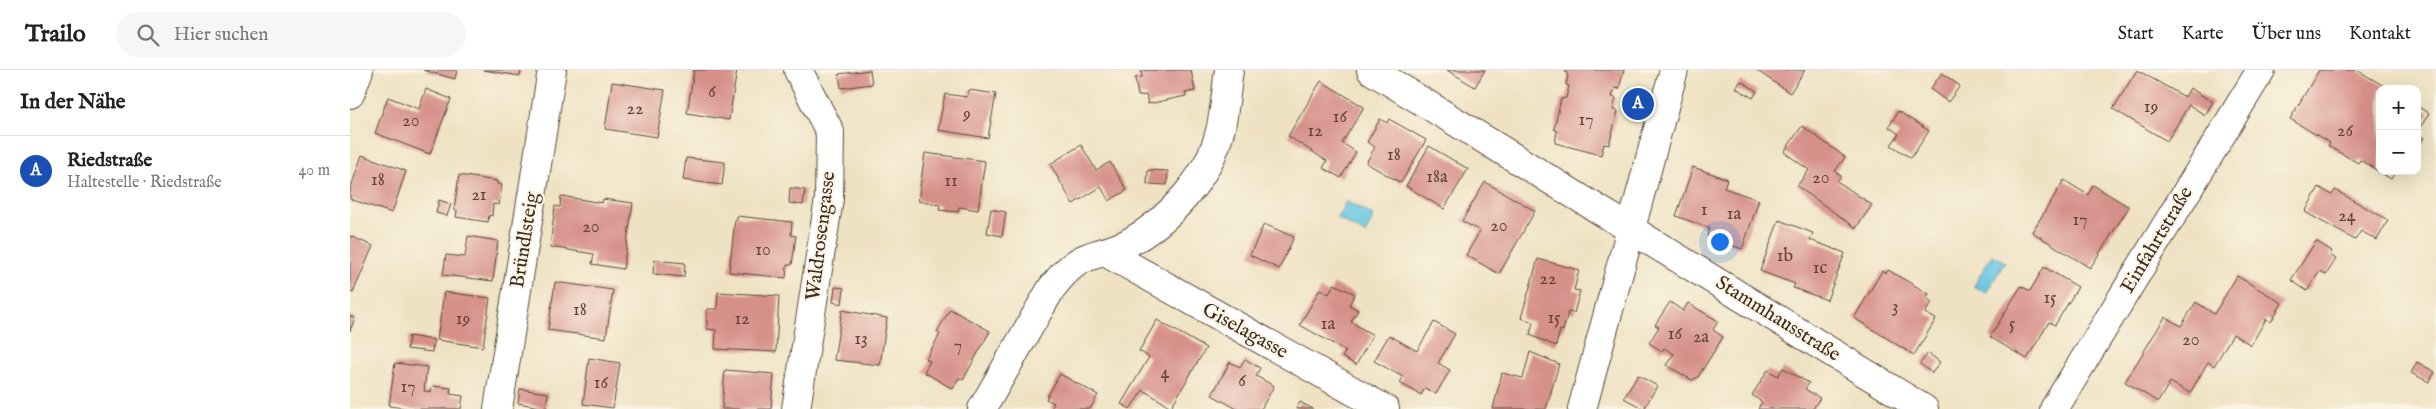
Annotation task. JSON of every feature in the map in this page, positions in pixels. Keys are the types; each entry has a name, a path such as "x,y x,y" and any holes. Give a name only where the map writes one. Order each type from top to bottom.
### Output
{"street":[{"path":"350,94 359,70"},
{"name":"Bründlsteig","path":"498,409 552,70"},
{"name":"Waldrosengasse","path":"796,409 829,199 830,142 830,132 798,70"},
{"path":"982,409 1051,289 1076,263 1128,243 1164,218 1182,200 1199,177 1220,132 1229,70"},
{"name":"Stammhausstraße","path":"1371,70 1924,409"},
{"path":"1582,409 1674,70"},
{"name":"Einfahrtstraße","path":"2054,409 2260,70"},
{"name":"Giselagasse","path":"1106,252 1385,409"}],"water":[{"path":"1346,201 1374,216 1365,234 1337,218"},
{"path":"1992,255 2005,262 1986,293 1974,286"}],"building":[{"path":"423,70 457,70 455,79"},
{"path":"483,70 521,70 520,76"},
{"path":"694,70 737,70 729,120 687,113"},
{"path":"870,70 872,84 841,88 839,74"},
{"path":"1141,70 1191,70 1195,91 1185,93 1186,96 1148,104 1146,95 1138,96 1135,78 1142,77"},
{"path":"1447,70 1485,70 1475,87"},
{"path":"1565,70 1624,70 1619,89 1615,88 1612,97 1616,98 1613,110 1618,111 1609,145 1604,144 1601,155 1555,143 1557,131 1554,129 1561,99 1566,98 1569,86 1566,85 1568,76"},
{"path":"1756,70 1805,70 1790,93"},
{"path":"2137,70 2185,97 2190,88 2213,102 2205,115 2189,105 2167,141 2113,109"},
{"path":"2319,70 2357,70 2382,85 2376,85 2376,170 2360,160 2358,163 2328,146 2330,143 2290,119"},
{"path":"1942,73 1960,86 1948,102 1930,89"},
{"path":"1321,81 1364,107 1342,143 1356,152 1341,178 1323,168 1327,161 1288,136"},
{"path":"1741,81 1757,91 1753,98 1736,88"},
{"path":"612,82 665,90 657,137 605,129"},
{"path":"426,89 451,99 430,154 375,133 388,97 419,109"},
{"path":"969,90 996,94 988,138 938,130 945,94 967,97"},
{"path":"2421,108 2429,113 2421,126"},
{"path":"1898,111 1929,131 1911,158 1891,145 1899,134 1889,127"},
{"path":"1380,119 1387,123 1389,119 1426,140 1401,183 1366,163 1375,147 1367,142"},
{"path":"1802,126 1845,157 1835,171 1841,176 1837,181 1872,205 1856,228 1797,186 1809,170 1784,152"},
{"path":"1081,145 1096,170 1110,162 1127,190 1109,201 1101,187 1073,204 1050,164"},
{"path":"1429,146 1468,169 1444,209 1406,186"},
{"path":"925,153 985,161 978,210 959,207 958,212 939,210 940,205 918,201"},
{"path":"362,155 406,171 392,213 350,199 350,190"},
{"path":"686,158 725,162 722,185 683,180"},
{"path":"1693,167 1727,179 1724,188 1759,200 1742,249 1707,236 1709,228 1676,216"},
{"path":"1148,170 1168,171 1167,185 1147,184"},
{"path":"459,175 497,181 497,184 502,185 499,205 493,204 492,216 489,215 488,222 456,217 457,210 454,210"},
{"path":"2384,175 2394,175 2391,179"},
{"path":"2064,180 2088,195 2093,185 2129,207 2090,268 2032,232"},
{"path":"1485,182 1535,211 1499,274 1466,255 1480,231 1462,221"},
{"path":"2319,187 2332,195 2335,190 2388,220 2377,240 2361,231 2355,240 2305,212"},
{"path":"790,188 805,190 803,205 789,203"},
{"path":"561,196 602,203 603,199 633,203 623,269 592,264 594,254 550,247 555,206 560,207"},
{"path":"439,200 451,204 447,216 436,213"},
{"path":"991,209 1006,212 1002,236 987,233"},
{"path":"737,216 792,222 791,235 796,236 792,265 787,265 786,278 729,272"},
{"path":"1779,220 1813,233 1810,240 1845,253 1827,300 1793,288 1795,284 1760,271"},
{"path":"1264,224 1294,237 1279,269 1250,255"},
{"path":"350,236 373,246 353,293 350,292"},
{"path":"468,236 498,241 493,281 443,275 446,255 465,257"},
{"path":"2316,241 2332,251 2330,255 2336,259 2326,275 2320,271 2307,291 2291,280"},
{"path":"1538,259 1579,270 1574,290 1580,291 1574,313 1568,312 1563,331 1560,330 1556,346 1530,335 1533,322 1521,318"},
{"path":"654,260 685,263 684,277 653,274"},
{"path":"2044,267 2078,287 2055,325 2049,322 2027,359 1990,337 2021,286 2030,291"},
{"path":"1888,270 1929,294 1926,298 1932,302 1925,313 1936,319 1914,355 1854,318 1882,271 1886,273"},
{"path":"2237,276 2282,303 2271,322 2266,319 2251,345 2233,334 2214,366 2208,362 2190,393 2170,382 2158,402 2125,382 2165,317 2181,326 2196,302 2214,314"},
{"path":"555,282 613,290 606,338 548,330"},
{"path":"1334,284 1355,294 1349,305 1358,310 1351,322 1373,335 1356,365 1342,357 1346,351 1300,325 1320,289 1329,294"},
{"path":"835,287 844,288 842,304 833,302"},
{"path":"444,292 490,298 483,347 437,340"},
{"path":"718,292 779,296 776,352 715,349 716,330 707,329 707,309 717,309"},
{"path":"1670,302 1683,311 1688,303 1718,321 1713,330 1723,337 1698,377 1692,380 1666,365 1674,354 1664,348 1662,351 1649,343 1659,327 1655,325"},
{"path":"950,309 990,331 963,380 959,378 953,389 924,372 930,361 926,359 940,334 937,332"},
{"path":"842,310 887,318 880,365 834,360"},
{"path":"350,316 355,318 350,331"},
{"path":"1157,320 1206,348 1171,407 1143,390 1130,409 1121,404 1149,357 1139,351"},
{"path":"1434,322 1455,334 1438,363 1450,370 1436,394 1425,388 1421,395 1400,383 1403,377 1374,361 1389,335 1417,351"},
{"path":"409,336 434,340 432,352 407,349"},
{"path":"1530,352 1559,364 1546,409 1493,409 1502,373 1523,378"},
{"path":"1928,353 1940,362 1932,373 1920,364"},
{"path":"589,358 620,363 613,408 583,404"},
{"path":"1245,359 1260,368 1256,376 1274,386 1261,409 1237,409 1212,395 1230,362 1240,367"},
{"path":"2417,362 2435,372 2429,382 2411,373"},
{"path":"395,363 427,367 424,391 431,392 432,386 451,388 450,394 463,396 461,409 413,409 389,406"},
{"path":"1783,368 1809,383 1805,389 1820,398 1813,409 1758,409 1762,402 1752,395 1768,370 1778,376"},
{"path":"725,370 774,374 771,409 722,409"},
{"path":"1060,374 1098,395 1090,409 1051,409 1054,403 1046,399"},
{"path":"1638,375 1657,386 1644,409 1624,398"},
{"path":"520,389 548,393 546,408 518,403"},
{"path":"1300,402 1313,409 1296,409"}],"place":[{"name":"Riedstraße","path":"1638,104"}]}
